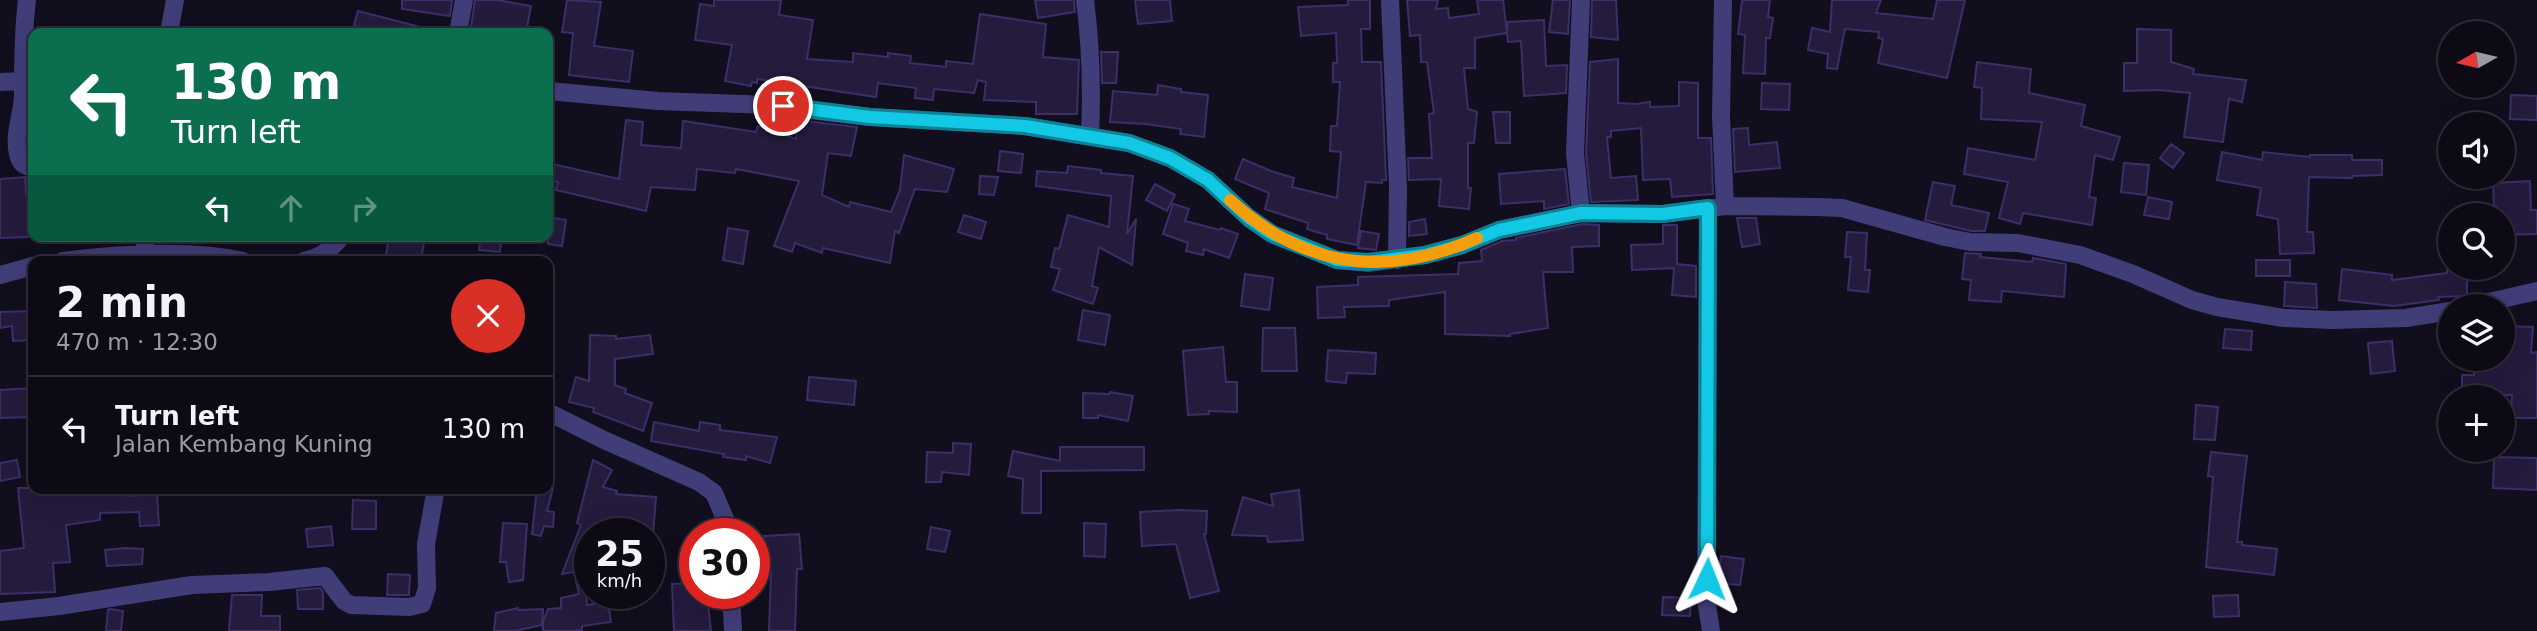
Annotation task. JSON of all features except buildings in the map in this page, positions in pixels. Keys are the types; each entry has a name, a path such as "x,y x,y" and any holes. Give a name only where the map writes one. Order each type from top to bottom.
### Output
{"street":[{"path":"27,0 23,95 17,128 18,155 22,163 28,165"},
{"path":"170,28 175,0"},
{"path":"459,28 464,0"},
{"path":"1084,0 1089,28 1092,92 1090,137"},
{"path":"1390,0 1397,137 1397,260"},
{"path":"1581,0 1575,153 1581,213"},
{"path":"1711,631 1706,599 1723,0"},
{"path":"0,82 22,81"},
{"path":"553,90 659,101 768,105 870,117 993,124 1129,143 1170,158 1208,180 1249,218 1272,234 1337,260 1368,262 1425,255 1510,227 1581,213 1663,214 1716,207 1842,208 1970,242 2007,242 2062,251 2097,260 2192,300 2284,318 2371,320 2438,314"},
{"path":"320,256 336,242"},
{"path":"106,256 141,252 198,256"},
{"path":"0,275 28,267"},
{"path":"2515,296 2537,291"},
{"path":"553,414 699,482 714,493 725,518"},
{"path":"0,612 59,606 192,585 269,583 315,576 325,576 344,601 351,605 409,607 422,604 427,588 425,544 435,494"},
{"path":"732,609 733,631"}],"slow traffic":[{"path":"1230,200 1272,234 1337,260 1397,260 1462,245 1477,238"}],"route":[{"path":"783,106 870,117 1025,126 1129,143 1170,158 1208,180 1249,218 1272,234 1337,260 1368,262 1425,255 1462,245 1499,230 1581,213 1663,214 1708,208 1707,579"}]}
